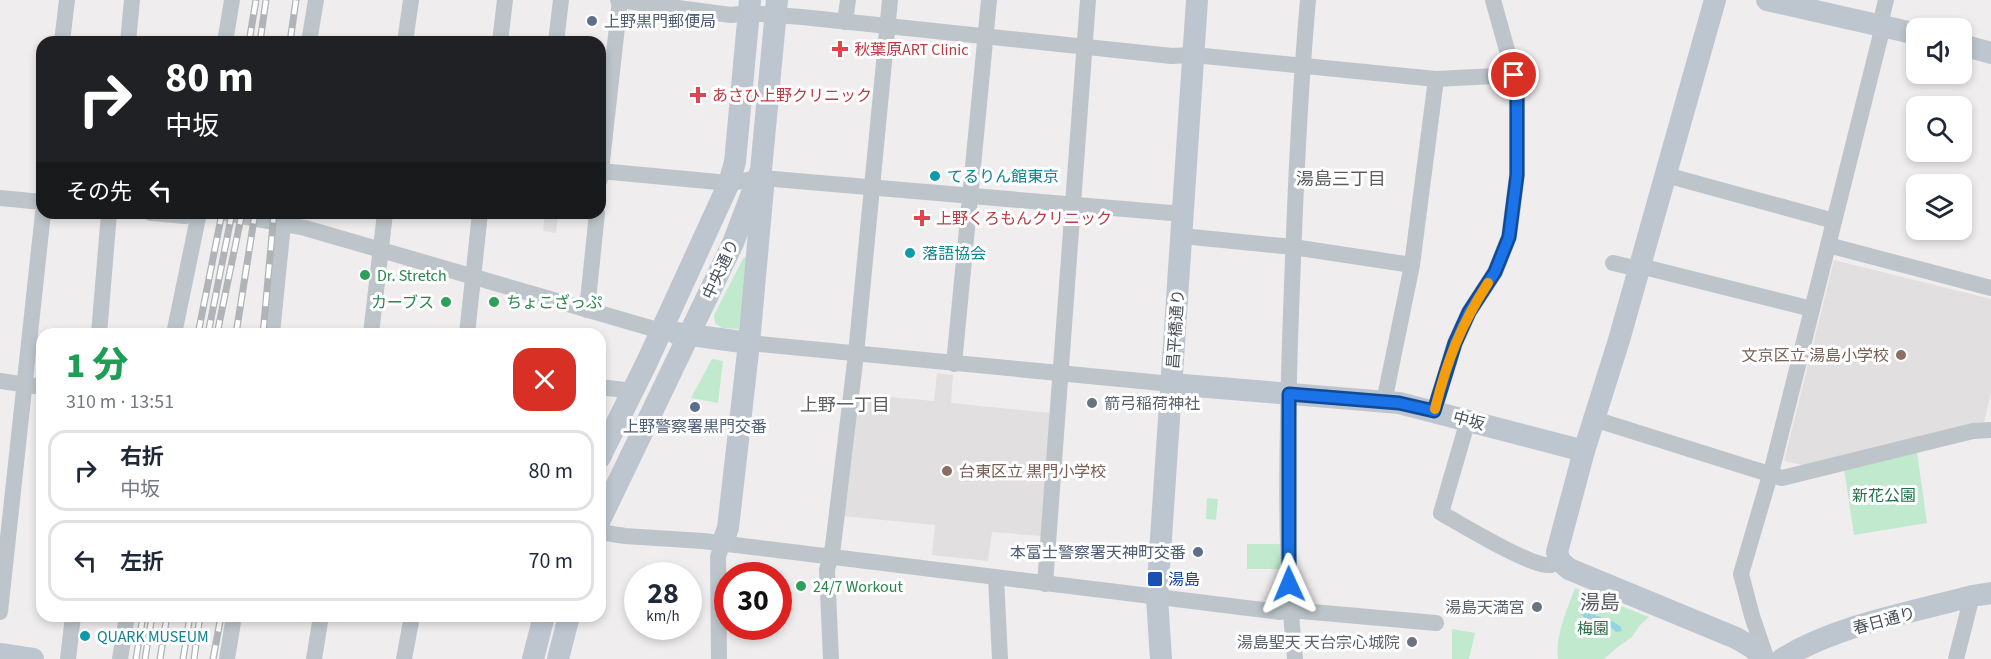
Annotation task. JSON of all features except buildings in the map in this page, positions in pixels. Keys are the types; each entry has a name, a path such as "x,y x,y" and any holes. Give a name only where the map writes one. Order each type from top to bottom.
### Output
{"main road":[{"name":"昌平橋通り","path":"1161,659 1157,598 1197,0"},
{"path":"1714,0 1640,268 1584,451 1557,552 1560,561 1569,569 1736,638 1753,648 1765,659"},
{"path":"1767,0 1906,31"},
{"name":"中央通り","path":"606,445 729,183 735,162 749,7"},
{"name":"中央通り","path":"606,508 734,243 760,175 776,8"},
{"path":"1972,48 1991,53"},
{"path":"722,544 728,528 749,343 763,195 760,175"},
{"path":"661,331 749,343"},
{"name":"中坂","path":"1172,384 1384,402 1434,411 1584,451"},
{"name":"春日通り","path":"1782,659 1804,646 1838,632 1981,595"},
{"path":"533,659 542,622"},
{"path":"558,659 567,622"},
{"path":"0,654 33,659"}],"street":[{"path":"63,36 67,0"},
{"path":"129,36 132,0"},
{"path":"226,36 232,0"},
{"path":"310,36 316,0"},
{"path":"406,36 411,0"},
{"path":"501,36 505,0"},
{"path":"557,36 561,0"},
{"path":"606,118 619,0 731,15 749,7 776,8 845,22 1172,56 1194,55 1436,79 1514,75"},
{"path":"845,22 848,0"},
{"path":"831,659 827,570 856,354 890,0"},
{"path":"954,364 989,0"},
{"path":"1046,584 1088,0"},
{"path":"1295,659 1290,610 1289,394 1293,247 1302,66 1308,0"},
{"path":"1434,411 1455,343 1469,312 1495,272 1509,237 1517,175 1517,91 1493,0"},
{"path":"1765,659 1741,574 1770,475 1812,309 1880,38 1880,25 1886,0"},
{"path":"1384,402 1412,265 1436,79"},
{"path":"606,173 729,183 760,175 871,188 1074,205 1293,247 1412,265"},
{"path":"1666,175 1834,221"},
{"path":"0,198 36,201"},
{"path":"0,612 42,219"},
{"path":"99,328 109,219"},
{"path":"175,328 198,219"},
{"path":"272,219 287,221 661,331"},
{"path":"372,328 383,219"},
{"path":"468,328 479,219"},
{"path":"587,310 596,219"},
{"path":"273,328 287,221"},
{"path":"1828,245 1991,288"},
{"path":"1613,263 1812,309"},
{"path":"749,343 1172,384"},
{"path":"0,381 36,386"},
{"path":"606,388 633,391"},
{"path":"1594,419 1782,478 1973,431 1991,430"},
{"path":"1468,420 1441,513 1519,556 1551,565 1560,561"},
{"path":"606,533 722,544 1280,612 1290,610 1436,623"},
{"path":"719,659 718,557 722,544"},
{"path":"996,578 1000,659"},
{"path":"1956,659 1981,595"},
{"path":"68,659 72,622"},
{"path":"120,659 126,622"},
{"path":"227,659 233,622"},
{"path":"314,659 320,622"},
{"path":"404,659 411,622"}],"shaded area":[{"path":"544,219 557,219 556,233 543,231"},
{"name":"文京区立 湯島小学校","path":"1834,260 1991,299 1991,392 1984,423 1807,466 1784,461"},
{"name":"台東区立 黒門小学校","path":"937,373 953,375 951,403 1050,413 1041,536 992,532 988,561 932,555 935,525 842,516 857,394 934,401"}],"green space":[{"path":"744,257 746,258 739,329 722,328 715,323 714,315"},
{"path":"712,359 723,361 718,403 691,398"},
{"name":"新花公園","path":"1917,452 1927,523 1854,535 1844,469"},
{"path":"1207,498 1218,499 1216,520 1206,519"},
{"path":"1247,544 1284,544 1284,569 1247,569"},
{"name":"梅園","path":"1575,588 1649,617 1632,637 1604,659 1558,659 1560,632"},
{"path":"1452,629 1475,633 1469,659 1452,659"}],"water":[{"path":"1580,603 1587,605 1592,614 1621,627 1622,631 1616,632 1610,627 1589,622 1579,611"}],"railway":[{"path":"250,36 256,0"},
{"path":"261,36 266,0"},
{"path":"291,36 296,0"},
{"path":"199,328 221,219"},
{"path":"209,328 231,219"},
{"path":"218,328 241,219"},
{"path":"237,328 254,219"},
{"path":"264,328 273,219"},
{"path":"136,659 142,622"},
{"path":"145,659 151,622"},
{"path":"160,659 166,622"},
{"path":"183,659 189,622"},
{"path":"194,659 199,622"},
{"path":"213,659 220,622"}],"slow traffic":[{"path":"1435,409 1455,343 1469,312 1488,283"}],"place":[{"name":"上野黒門郵便局","path":"592,21"},
{"name":"秋葉原ART Clinic","path":"840,49"},
{"name":"あさひ上野クリニック","path":"698,95"},
{"name":"てるりん館東京","path":"935,176"},
{"name":"上野くろもんクリニック","path":"922,218"},
{"name":"落語協会","path":"910,253"},
{"name":"Dr. Stretch","path":"365,275"},
{"name":"カーブス","path":"446,302"},
{"name":"ちょこざっぷ","path":"494,302"},
{"name":"文京区立 湯島小学校","path":"1901,355"},
{"name":"箭弓稲荷神社","path":"1092,403"},
{"name":"上野警察署黒門交番","path":"695,407"},
{"name":"台東区立 黒門小学校","path":"947,471"},
{"name":"本富士警察署天神町交番","path":"1198,552"},
{"name":"湯島","path":"1155,579"},
{"name":"24/7 Workout","path":"801,586"},
{"name":"湯島天満宮","path":"1537,607"},
{"name":"QUARK MUSEUM","path":"85,636"},
{"name":"湯島聖天 天台宗心城院","path":"1412,642"}],"district":[{"name":"湯島三丁目","path":"1341,179"},
{"name":"上野一丁目","path":"845,405"},
{"name":"湯島","path":"1600,602"}],"route":[{"path":"1289,584 1289,394 1399,403 1434,411 1455,343 1469,312 1495,272 1509,237 1517,175 1517,91 1514,75"}]}
